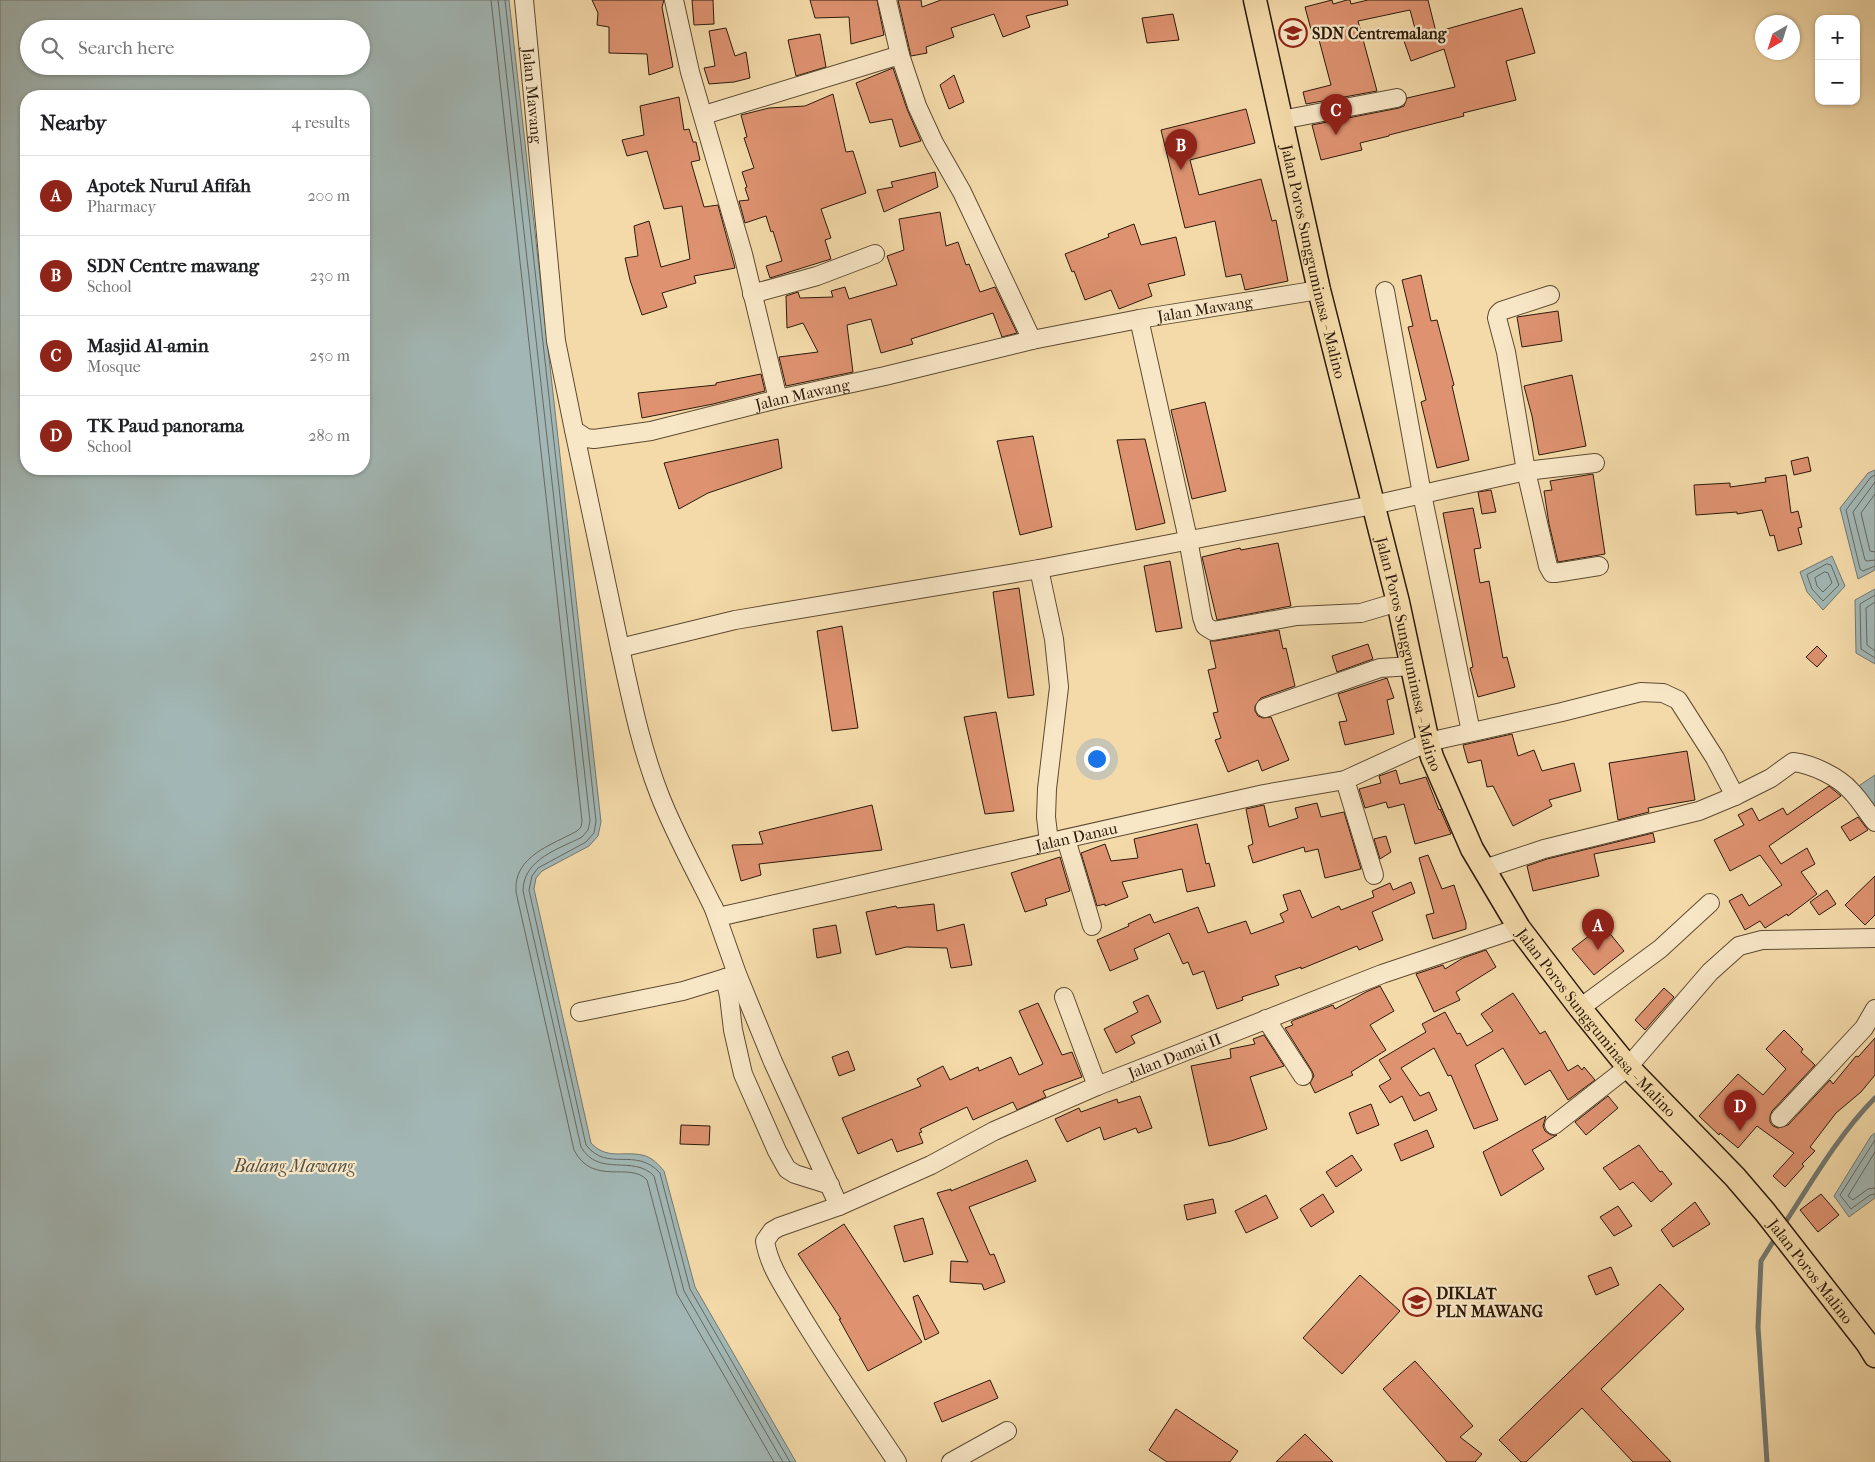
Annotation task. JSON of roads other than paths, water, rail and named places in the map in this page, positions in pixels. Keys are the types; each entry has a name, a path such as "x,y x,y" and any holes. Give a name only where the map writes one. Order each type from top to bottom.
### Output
{"main road":[{"name":"Jalan Poros Sungguminasa - Malino","path":"1255,0 1319,290 1398,602 1428,742 1452,804 1472,849 1519,928 1580,1008 1628,1067 1735,1177 1765,1212"},
{"name":"Jalan Poros Malino","path":"1765,1212 1796,1250 1875,1356"}],"street":[{"name":"Jalan Mawang","path":"524,0 556,341 620,648 638,728 660,796 715,910 731,976"},
{"path":"674,0 690,72 704,115 778,398"},
{"path":"886,0 900,55 916,106 934,144 962,192 1032,340"},
{"path":"704,115 900,55"},
{"path":"1281,120 1398,98"},
{"path":"752,294 817,276 875,254"},
{"name":"Jalan Mawang","path":"574,430 586,438 604,438 651,430 778,398 885,376 1032,340 1139,319 1319,290"},
{"path":"1384,291 1422,494 1471,732"},
{"path":"1550,295 1498,314 1526,472 1550,570 1562,573 1599,566"},
{"path":"1139,319 1188,539 1205,626 1210,630 1297,616 1361,613 1398,602"},
{"path":"620,648 734,620 1039,569 1373,505 1526,472 1595,463"},
{"path":"1039,569 1054,639 1059,687 1047,789 1046,817 1092,926"},
{"path":"1265,708 1380,668 1412,666"},
{"name":"Jalan Danau","path":"715,910 1057,840 1264,794 1345,780 1428,742 1641,692 1663,693 1678,700 1715,758 1735,796"},
{"path":"1484,869 1544,849 1698,811 1735,796 1771,778 1793,762 1807,763 1850,789 1875,822"},
{"path":"1345,780 1374,875"},
{"path":"1580,1008 1660,949 1710,903"},
{"name":"Jalan Damai II","path":"897,1462 818,1344 775,1271 767,1253 765,1240 772,1231 839,1206 931,1165 994,1131 1096,1086 1382,974 1519,928"},
{"path":"1554,1125 1628,1067 1710,972 1739,946 1762,940 1875,938"},
{"path":"587,1011 683,991 731,976"},
{"path":"731,976 839,1206"},
{"path":"731,976 733,1030 743,1074 777,1151 787,1169 795,1174 830,1185"},
{"path":"1064,997 1096,1086"},
{"path":"1780,1118 1864,1028 1875,1009"},
{"path":"1266,1019 1303,1076"},
{"path":"951,1462 1007,1431"}],"water":[{"name":"Balang Mawang","path":"0,0 509,0 601,822 598,836 589,846 542,871 536,878 534,889 591,1143 609,1153 635,1154 649,1157 664,1171 695,1287 796,1462 0,1462"},
{"path":"1875,470 1875,570 1858,579 1840,508 1868,473"},
{"path":"1832,556 1845,586 1823,610 1807,592 1800,572"},
{"path":"1875,589 1875,664 1856,653 1855,600"},
{"path":"1875,775 1875,816 1854,789"},
{"path":"1875,1133 1875,1198 1849,1217 1834,1196 1871,1136"}],"waterway":[{"path":"1783,1226 1837,1143 1875,1098"},
{"path":"1767,1462 1758,1327 1761,1261 1776,1237"}],"place":[{"name":"SDN Centremalang","path":"1293,33"},
{"name":"Masjid Al-amin","path":"1336,135"},
{"name":"SDN Centre mawang","path":"1181,170"},
{"name":"Apotek Nurul Afifah","path":"1598,950"},
{"name":"TK Paud panorama","path":"1740,1131"},
{"name":"DIKLAT PLN MAWANG","path":"1417,1302"}]}
